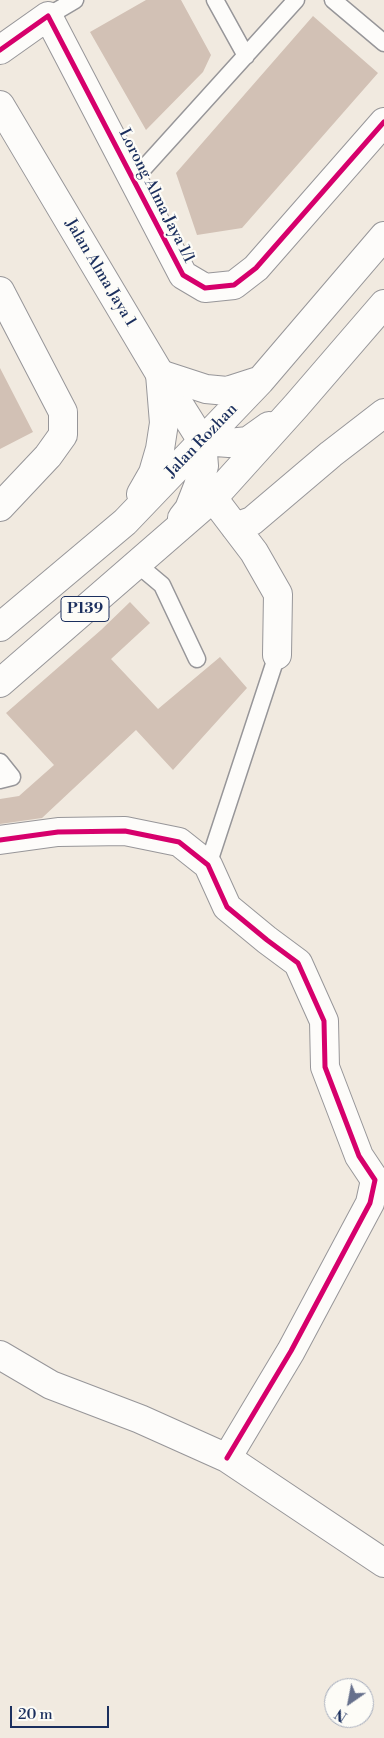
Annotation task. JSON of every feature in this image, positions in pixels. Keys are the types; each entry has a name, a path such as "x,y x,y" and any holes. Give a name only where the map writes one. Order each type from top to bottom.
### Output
{"street":[{"path":"0,50 48,16"},
{"name":"Lorong Alma Jaya 1/1","path":"48,16 183,275 204,288 234,285 256,268 384,122"},
{"name":"Jalan Alma Jaya 1","path":"0,105 202,441"},
{"name":"Jalan Rozhan","path":"0,627 126,522 260,381 384,236"},
{"path":"0,291 63,412 63,434 48,456 0,507"},
{"name":"P139","path":"0,683 213,498 384,304"},
{"path":"126,522 153,473 160,449 164,423 160,374 206,389 227,392 260,381"},
{"path":"169,535 189,509 198,486 204,466 202,441 229,443 248,441 296,406"},
{"path":"235,527 252,521 331,454 384,413"},
{"path":"213,498 254,552 278,594 277,655"},
{"path":"0,840 58,832 124,831 179,842 208,864 227,907 298,963 324,1021 325,1066 359,1156 375,1180 370,1203 291,1351 227,1458"},
{"path":"0,1355 52,1385 140,1419 227,1458 384,1563"}],"lane":[{"path":"48,16 75,0"},
{"path":"215,0 246,56"},
{"path":"134,179 296,0"},
{"path":"333,0 384,43"},
{"path":"136,564 162,585 197,659"},
{"path":"208,864 277,655"},
{"path":"0,762 12,777 0,780"}],"building":[{"path":"146,0 181,0 211,55 203,72 146,130 90,32"},
{"path":"313,16 378,73 242,228 197,235 176,173"},
{"path":"0,368 33,432 0,449"},
{"path":"130,602 150,623 111,659 158,709 220,657 247,688 173,770 136,730 42,818 0,824 0,799 19,796 54,765 6,713 101,630"}],"cycle path":[{"path":"0,50 48,16 183,275 205,288 234,285 256,268 384,122"},
{"path":"0,840 58,832 125,831 179,842 208,865 227,907 298,963 324,1021 325,1067 359,1156 375,1180 370,1203 291,1351 227,1458"}]}
